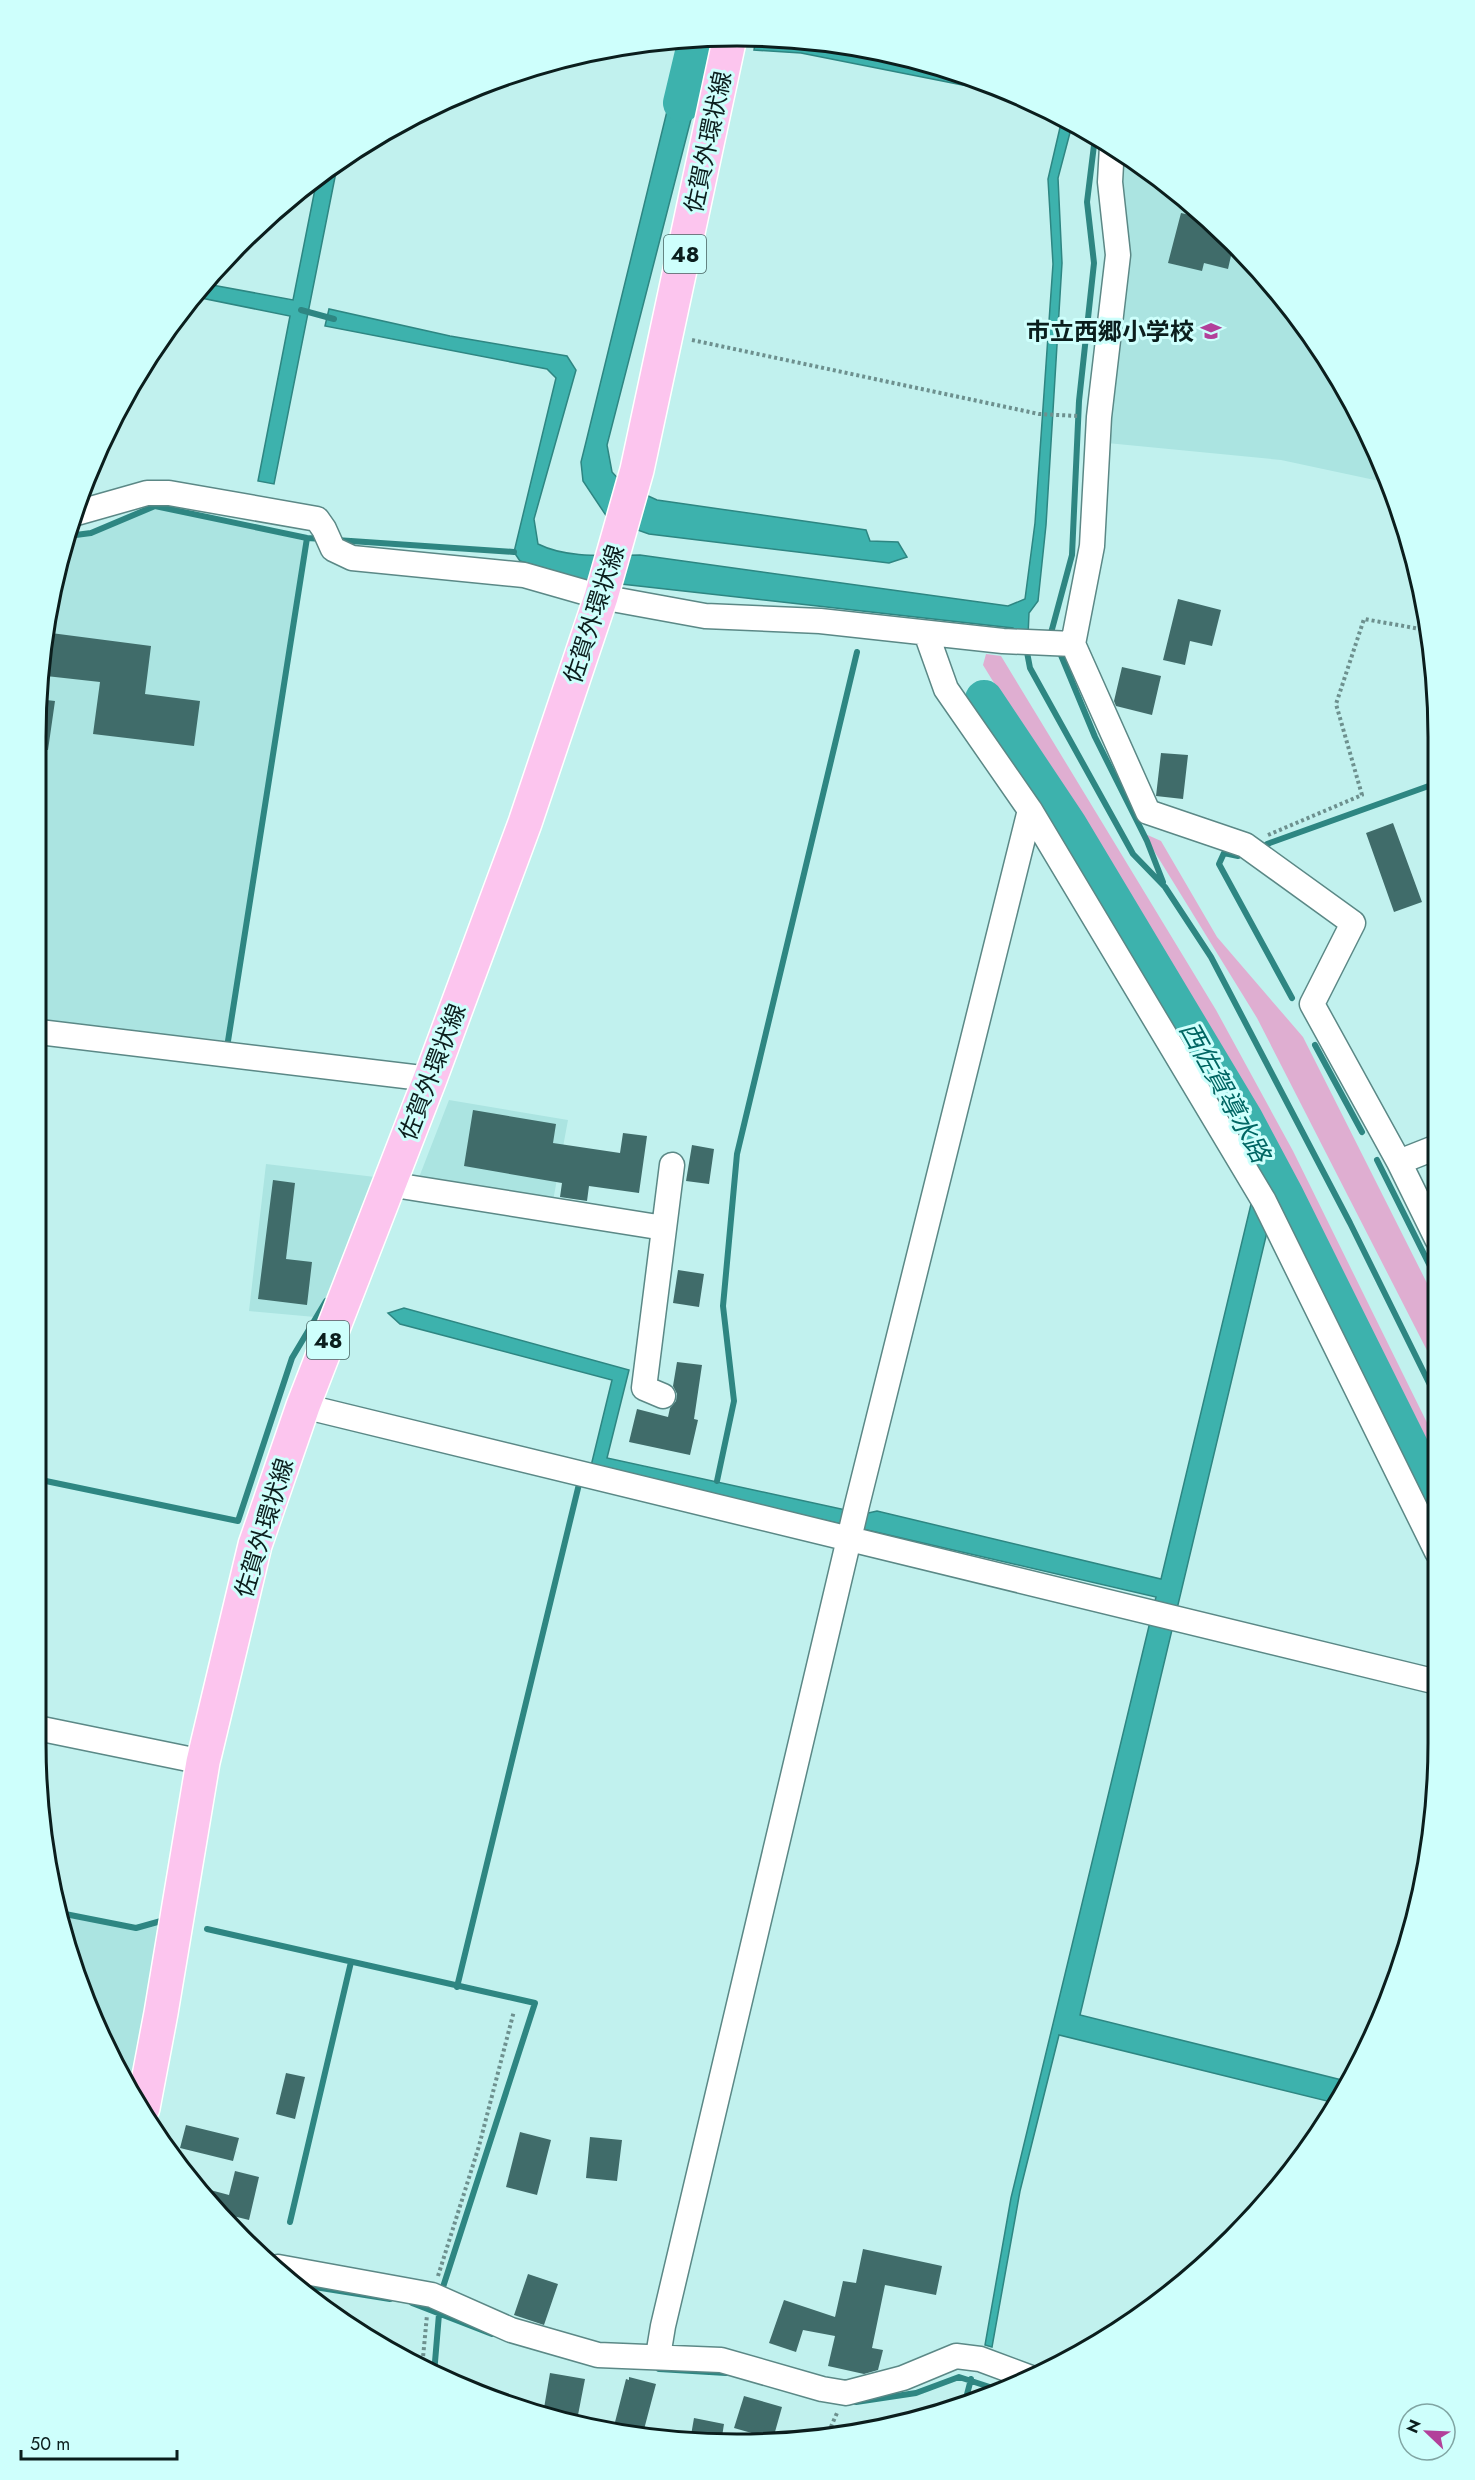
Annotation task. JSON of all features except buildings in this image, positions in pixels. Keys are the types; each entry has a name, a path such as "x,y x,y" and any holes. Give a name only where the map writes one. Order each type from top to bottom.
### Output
{"main road":[{"name":"佐賀外環状線","path":"145,2097 203,1762 255,1545 303,1406 430,1079 525,823 601,597 637,470 728,46"}],"street":[{"path":"1111,157 1110,182 1118,255 1099,417 1092,546 1073,644 1148,812 1245,845 1353,923 1312,1004 1399,1162 1428,1221"},
{"path":"85,511 147,493 169,493 317,519 329,539 352,558 524,576 601,597 705,616 820,621 1003,641 1073,644"},
{"path":"926,633 946,689 1030,810 1264,1201 1428,1534"},
{"path":"658,2356 663,2326 849,1538 1030,810"},
{"path":"46,1033 430,1079"},
{"path":"1399,1162 1428,1151"},
{"path":"663,1396 644,1388 672,1165"},
{"path":"388,1184 664,1228"},
{"path":"303,1406 1428,1680"},
{"path":"46,1730 203,1762"},
{"path":"291,2269 429,2305 598,2355 721,2360 822,2389 846,2393 903,2378 956,2356 980,2359 1019,2373"}],"path":[{"path":"668,334 1039,414 1099,417"},
{"path":"1245,845 1362,795 1336,704 1364,619 1420,629"},
{"path":"423,2357 429,2305 479,2146 514,2011"},
{"path":"831,2428 837,2413"}],"shaded area":[{"name":"市立西郷小学校","path":"1118,161 1158,189 1193,218 1257,282 1286,317 1336,392 1379,481 1281,460 1107,443"},
{"path":"155,506 307,538 228,1041 46,1022 46,738 52,647 60,603 77,535 91,533"},
{"path":"986,654 1001,656 1216,1010 1293,1151 1428,1425 1428,1455 1274,1138 983,665"},
{"path":"1143,833 1161,841 1217,937 1303,1037 1428,1285 1428,1352 1257,1018"},
{"path":"449,1100 568,1120 550,1217 411,1198"},
{"path":"266,1164 375,1177 326,1318 249,1311"},
{"path":"69,1915 135,1928 161,1921 133,2077 99,2007 83,1965"}],"water":[{"path":"755,47 828,52 916,70 968,86 801,53 754,50"},
{"path":"682,50 707,57 607,445 612,472 624,485 657,500 866,530 870,541 898,542 907,557 889,563 649,534 609,520 583,481 581,462"},
{"path":"1060,127 1070,132 1058,178 1062,263 1046,525 1038,601 1029,613 1028,636 1014,636 1013,628 585,580 520,561 514,552 556,378 547,369 325,326 329,309 450,336 567,356 576,370 534,519 538,544 550,549 588,555 640,555 1008,606 1025,599 1035,523 1053,264 1048,179"},
{"path":"335,176 274,484 258,481 290,316 204,299 215,286 293,300 315,191"},
{"path":"1252,1200 1267,1232 1080,2015 1340,2080 1328,2101 1059,2035 1020,2191 992,2347 985,2345 1011,2198 1156,1597 591,1466 612,1380 400,1324 388,1313 404,1308 629,1370 607,1458 864,1514 877,1511 1161,1579"}],"waterway":[{"path":"682,103 695,48"},
{"path":"1054,638 1051,633 1072,555 1079,401 1094,263 1087,202 1094,146"},
{"path":"301,310 334,319"},
{"path":"77,535 91,533 155,506 307,538 323,539"},
{"path":"228,1041 307,538"},
{"path":"336,540 514,552"},
{"path":"1026,647 1030,668 1133,854 1165,887 1211,957 1350,1223 1428,1381"},
{"path":"1058,648 1095,737 1147,841 1163,882"},
{"path":"717,1481 734,1401 723,1306 737,1154 857,652"},
{"name":"西佐賀導水路","path":"984,699 1068,825 1244,1119 1285,1196 1428,1484"},
{"path":"1267,844 1428,786"},
{"path":"1238,856 1224,853 1219,864 1292,998"},
{"path":"1315,1045 1362,1132"},
{"path":"1377,1160 1428,1262"},
{"path":"46,1481 238,1521 292,1358 326,1301"},
{"path":"457,1987 580,1480"},
{"path":"69,1915 136,1928 161,1921"},
{"path":"207,1929 535,2003 443,2287"},
{"path":"290,2222 351,1962"},
{"path":"312,2286 390,2299"},
{"path":"412,2303 492,2334"},
{"path":"435,2363 439,2314"},
{"path":"659,2369 726,2373"},
{"path":"856,2402 916,2393 959,2377 988,2386"},
{"path":"967,2394 971,2379"}],"place":[{"name":"市立西郷小学校","path":"1211,331"}]}
